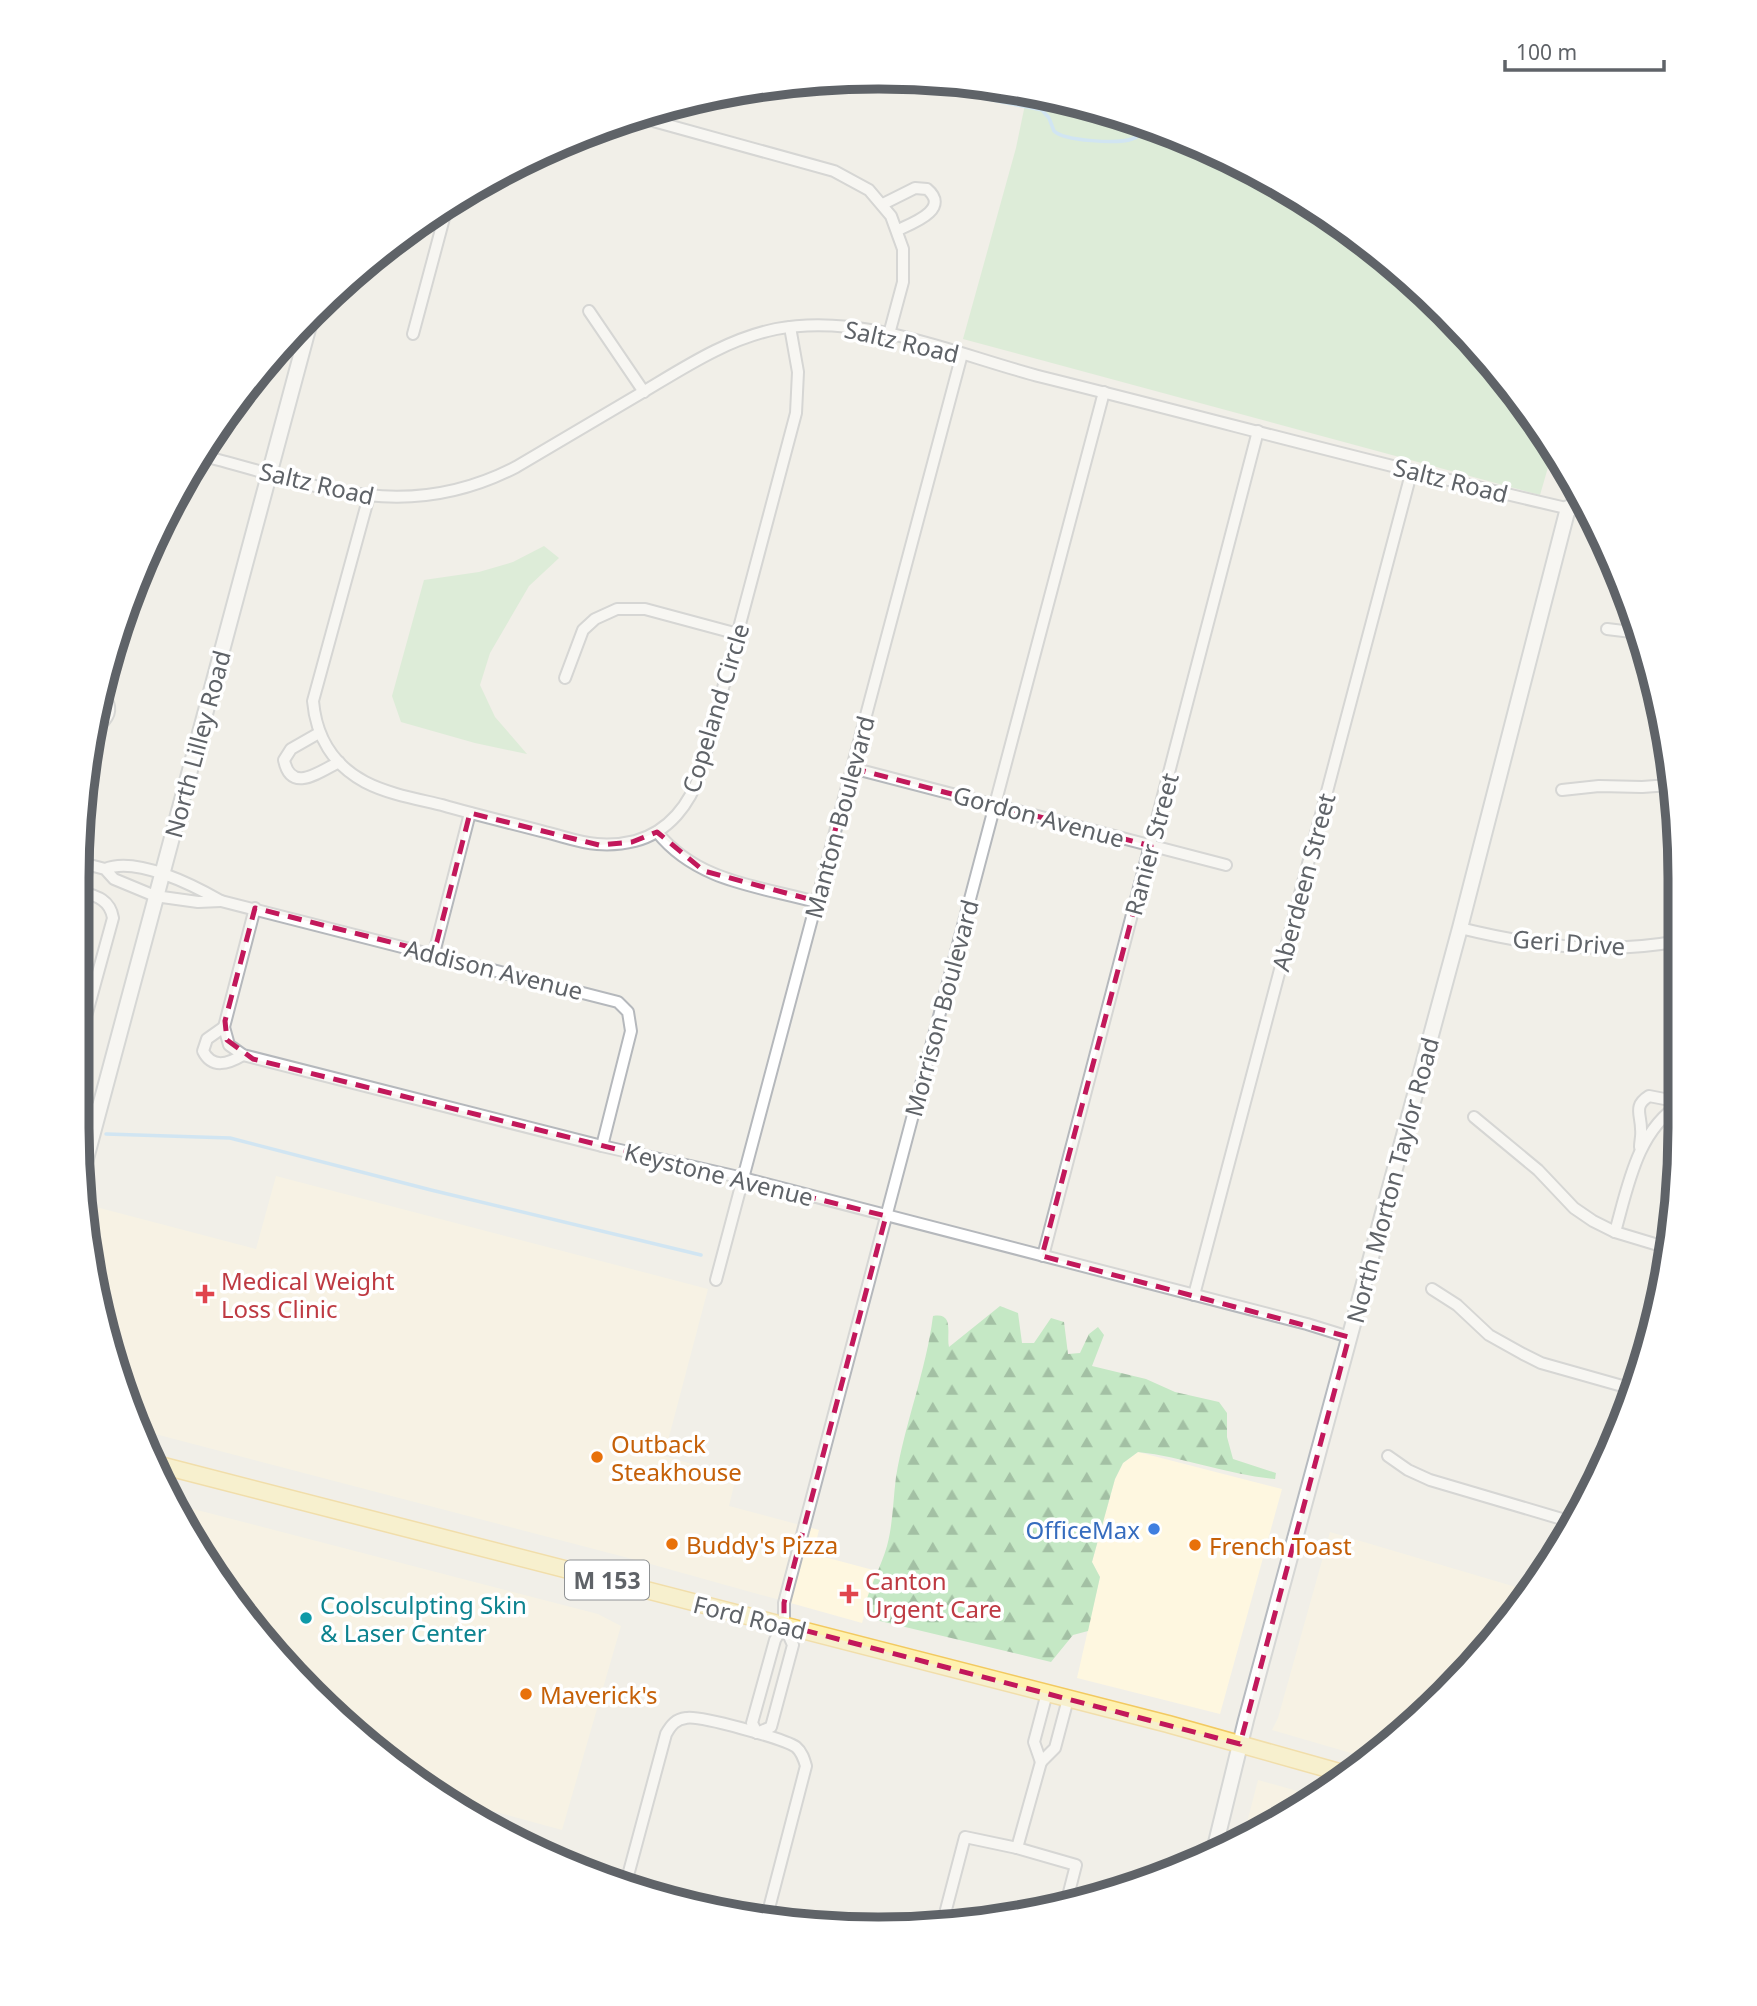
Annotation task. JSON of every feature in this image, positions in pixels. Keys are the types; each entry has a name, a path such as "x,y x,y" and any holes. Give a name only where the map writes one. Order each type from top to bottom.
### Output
{"main road":[{"name":"Ford Road","path":"166,1467 1047,1693 1335,1771"}],"street":[{"path":"655,122 834,172 860,183 883,204 898,230 903,249 903,282 888,334"},
{"path":"883,204 915,188 927,189 933,195 935,205 931,213 898,230"},
{"path":"413,334 444,220"},
{"path":"589,311 643,392"},
{"name":"Saltz Road","path":"211,458 369,496 427,496 481,484 516,467 726,345 758,333 790,327 839,325 888,334 1104,392 1576,510"},
{"name":"Copeland Circle","path":"369,496 315,687 313,710 319,733 339,762 365,782 470,813 599,845 632,842 657,832 679,814 696,785 738,634 796,413 798,372 790,327"},
{"name":"North Lilley Road","path":"90,1145 306,335"},
{"name":"Manton Boulevard","path":"716,1280 962,354"},
{"name":"Morrison Boulevard","path":"784,1625 784,1603 1104,392"},
{"name":"Ranier Street","path":"1043,1256 1258,431"},
{"name":"Aberdeen Street","path":"1194,1295 1412,470"},
{"name":"North Morton Taylor Road","path":"1217,1840 1240,1744 1460,928 1568,508"},
{"path":"565,678 583,630 601,615 617,609 645,609 738,634"},
{"path":"1606,629 1628,631"},
{"path":"319,733 291,749 284,760 286,771 294,778 306,778 339,762"},
{"name":"Gordon Avenue","path":"852,768 1226,865"},
{"path":"1562,790 1600,786 1662,786"},
{"path":"434,953 470,813"},
{"path":"657,832 678,855 704,871 816,902"},
{"name":"Addison Avenue","path":"90,865 105,869 114,879 155,896 198,902 221,901"},
{"name":"Addison Avenue","path":"105,869 115,865 162,872 221,901 612,999 623,1006 631,1019 631,1031 601,1146"},
{"path":"89,895 104,900 111,908 113,918 89,1006"},
{"path":"243,1055 229,1045 224,1027 254,908"},
{"name":"Geri Drive","path":"1460,928 1510,940 1589,949 1668,943"},
{"path":"224,1027 206,1039 203,1051 205,1056 210,1062 219,1065 243,1055"},
{"name":"Keystone Avenue","path":"243,1055 601,1146 743,1178 1349,1337"},
{"path":"1615,1232 1640,1150 1642,1130 1637,1112 1639,1104 1649,1096 1668,1100"},
{"path":"89,1107 99,1110"},
{"path":"1640,1150 1660,1120 1668,1113"},
{"path":"1474,1117 1538,1170 1574,1208 1615,1232 1659,1245"},
{"path":"1432,1289 1457,1305 1489,1335 1523,1354 1541,1363 1624,1386"},
{"path":"1388,1456 1408,1470 1430,1480 1563,1519"},
{"path":"757,1733 752,1723 775,1640 784,1625"},
{"path":"757,1733 771,1727 793,1645 784,1625"},
{"path":"1041,1762 1034,1742 1047,1693"},
{"path":"1017,1849 1041,1762 1055,1748 1068,1699"},
{"path":"628,1876 666,1734 671,1726 682,1718 694,1717 790,1743 804,1759 806,1766 769,1909"},
{"path":"945,1914 965,1837 1076,1865 1069,1893"}],"highlighted area":[{"path":"852,768 1151,846 1042,1256 1349,1337 1240,1744 784,1625 784,1603 886,1216 253,1059 227,1040 225,1021 255,908 434,953 470,813 599,845 632,842 657,832 704,871 816,901"}],"shaded area":[{"path":"276,1176 708,1289 664,1456 736,1477 729,1506 819,1530 813,1554 877,1571 862,1623 636,1560 150,1433 116,1332 96,1231 96,1207 256,1249"},
{"path":"1138,1452 1282,1489 1220,1714 1077,1678 1100,1577 1092,1562 1115,1479 1123,1463"},
{"path":"187,1507 598,1614 621,1626 562,1830 477,1807 398,1754 358,1721 320,1686 252,1608 222,1566"},
{"path":"1330,1532 1519,1588 1472,1648 1437,1686 1358,1755 1272,1730 1278,1718"},
{"path":"1258,1780 1303,1793 1273,1811 1246,1825"}],"green space":[{"path":"1025,103 1083,116 1181,149 1273,195 1317,222 1359,252 1437,320 1505,398 1549,463 1540,495 963,339 1016,148"},
{"path":"544,546 559,558 529,586 490,653 480,685 495,717 527,754 475,743 401,722 392,696 424,580 479,572 513,562"},
{"path":"1000,1306 1018,1313 1022,1343 1034,1343 1051,1318 1064,1322 1068,1354 1080,1353 1089,1334 1098,1327 1104,1335 1092,1366 1146,1379 1175,1392 1219,1402 1227,1413 1227,1437 1233,1459 1276,1473 1275,1479 1258,1477 1138,1452 1123,1463 1115,1479 1092,1562 1100,1577 1088,1631 1073,1635 1051,1662 880,1621 865,1606 889,1538 896,1477 926,1357 933,1316 944,1317 947,1321 949,1347"}],"waterway":[{"path":"977,96 1042,110 1049,118 1054,131 1068,137 1092,141 1125,141 1141,134"},
{"path":"106,1134 230,1138 701,1255"}],"place":[{"name":"Medical Weight Loss Clinic","path":"205,1294"},
{"name":"Outback Steakhouse","path":"597,1457"},
{"name":"OfficeMax","path":"1154,1529"},
{"name":"Buddy's Pizza","path":"672,1544"},
{"name":"French Toast","path":"1195,1545"},
{"name":"Canton Urgent Care","path":"849,1594"},
{"name":"Coolsculpting Skin & Laser Center","path":"306,1618"},
{"name":"Maverick's","path":"526,1694"}]}
